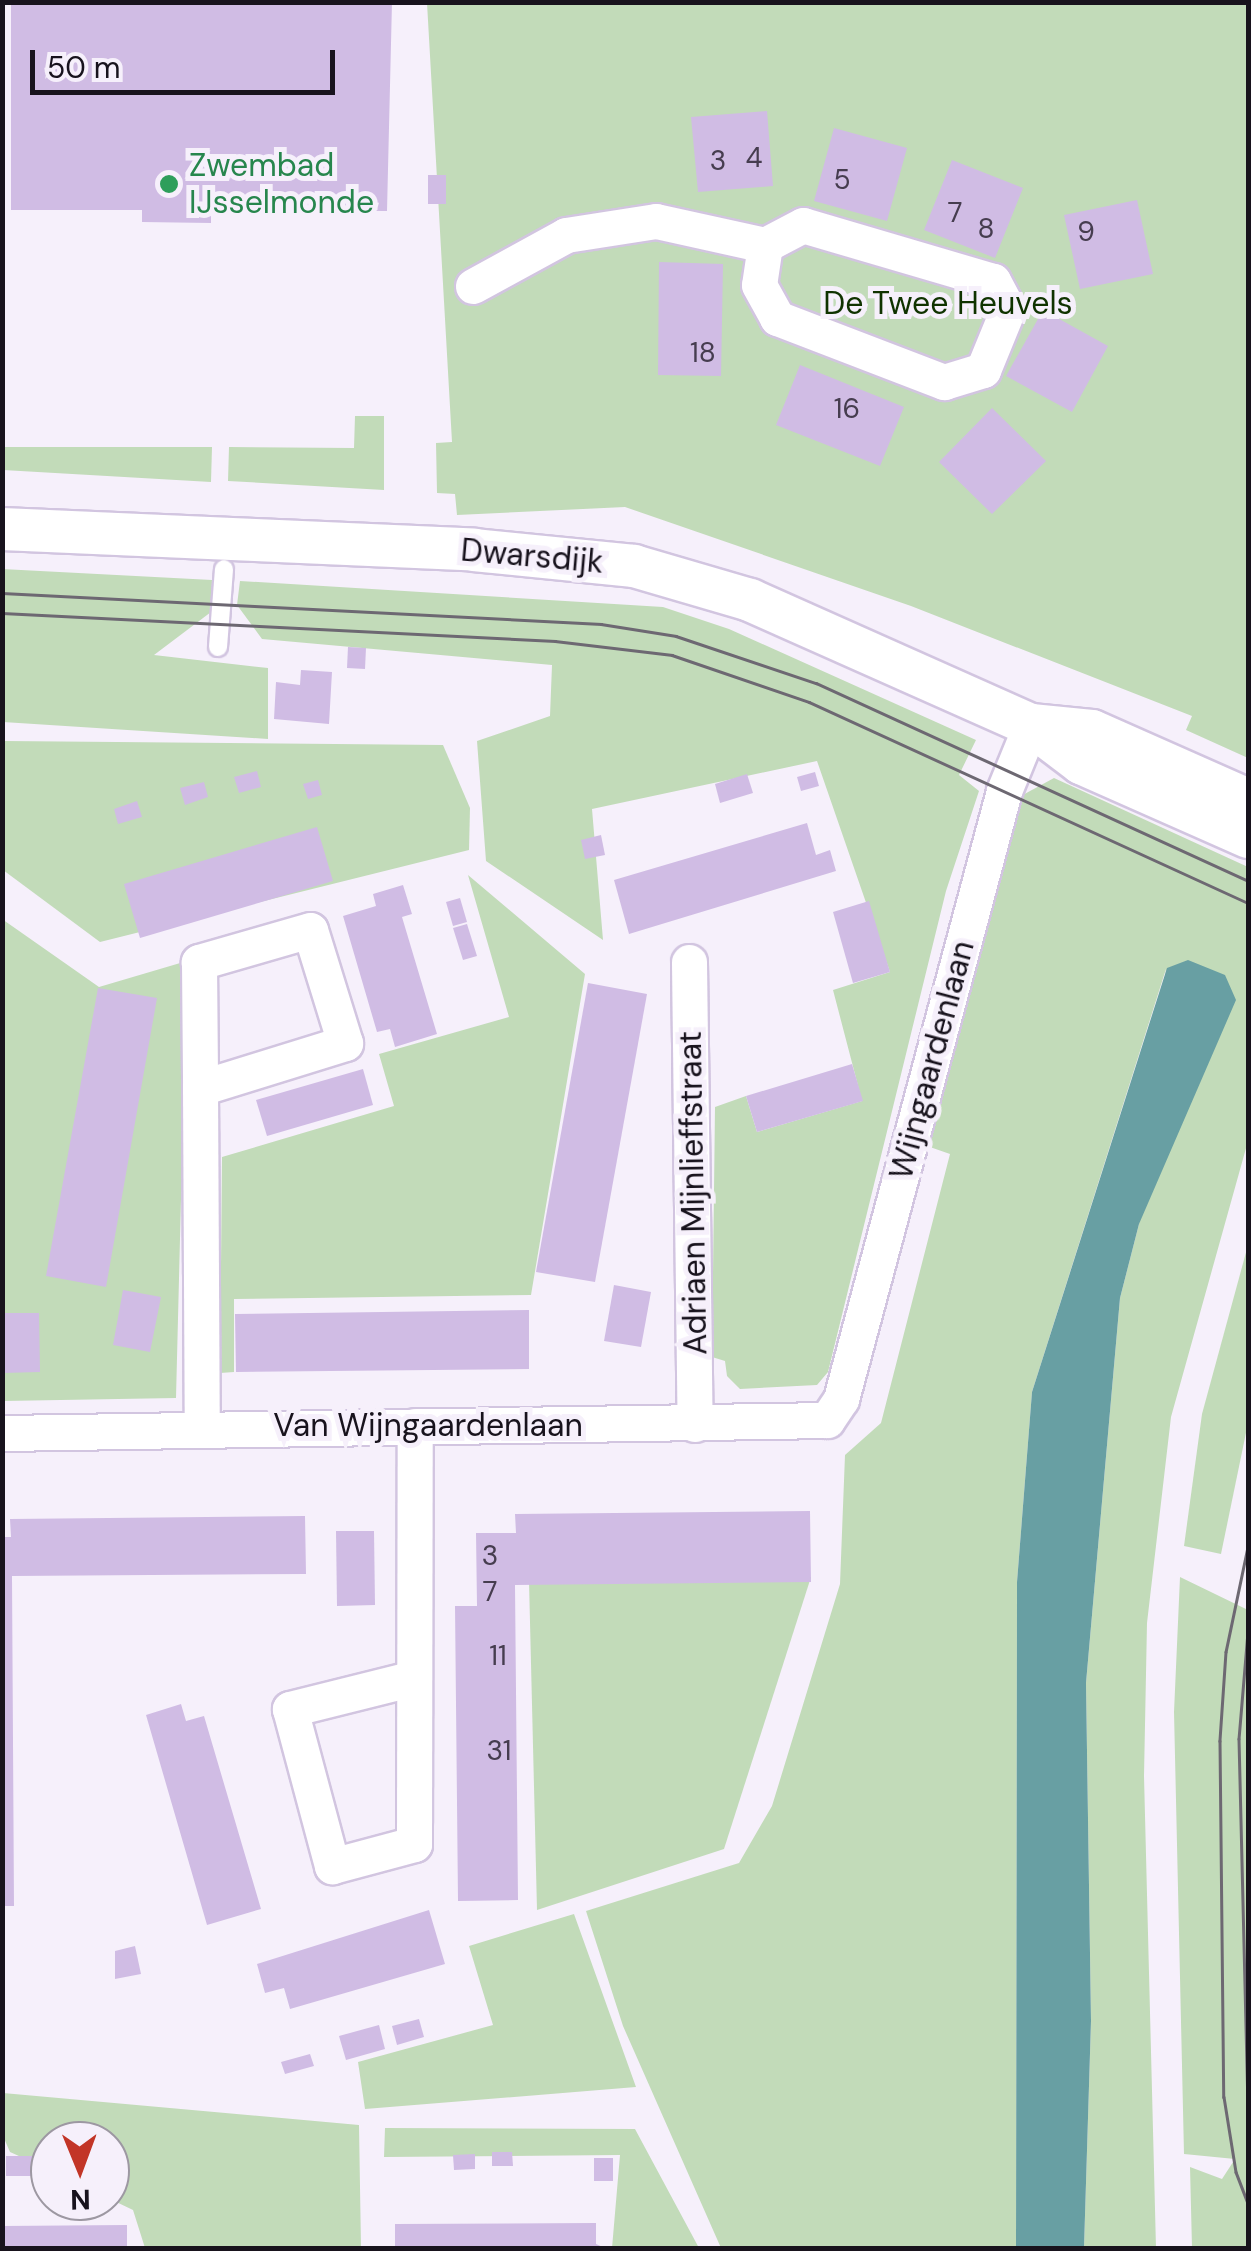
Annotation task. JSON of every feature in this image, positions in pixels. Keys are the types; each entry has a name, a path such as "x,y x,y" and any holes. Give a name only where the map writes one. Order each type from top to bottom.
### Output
{"street":[{"path":"473,286 566,235 656,221 765,245 802,225 993,281 1008,309 983,370 944,382 777,318 759,285 765,245"},
{"name":"Dwarsdijk","path":"2,529 474,550 634,566 750,600 1031,725 1081,762 1248,837"},
{"name":"Dwarsdijk","path":"1031,725 1092,731 1248,800"},
{"name":"Wijngaardenlaan","path":"842,1399 1004,791 1031,725"},
{"path":"200,1088 345,1043 310,930 199,962 202,1427"},
{"name":"Adriaen Mijnlieffstraat","path":"689,962 695,1424"},
{"name":"Van Wijngaardenlaan","path":"2,1432 827,1420 842,1399"},
{"path":"414,1678 290,1709 332,1866 414,1844 416,1426"}],"lane":[{"path":"218,647 224,569"}],"green space":[{"name":"De Twee Heuvels","path":"427,3 1248,3 1248,758 1186,730 1192,716 911,606 625,507 457,515 455,494 437,493 436,443 452,442"},
{"path":"355,416 384,416 384,490 228,481 229,447 354,448"},
{"path":"2,447 212,447 211,482 3,470"},
{"path":"2,569 212,580 211,612 154,655 268,668 268,739 3,722"},
{"path":"240,581 663,607 729,629 976,740 959,775 979,791 946,891 828,1372 817,1385 740,1389 727,1376 725,1361 712,1357 715,1107 746,1096 757,1132 862,1101 833,990 890,972 817,761 592,809 603,940 486,861 477,741 550,716 552,665 262,639 237,605"},
{"path":"5,741 443,745 470,808 469,850 100,942 3,870"},
{"path":"1054,778 1248,867 1248,1141 1171,1417 1147,1623 1144,1776 1156,2248 1084,2248 1091,2021 1086,1683 1120,1298 1139,1224 1166,969 1032,1392 1017,1582 1016,2248 721,2248 623,2026 586,1911 739,1863 772,1806 840,1584 845,1455 881,1423 950,1154 927,1146 1019,797"},
{"path":"468,875 585,974 531,1295 234,1299 234,1372 220,1373 222,1157 394,1106 379,1054 509,1017"},
{"path":"2,919 99,987 187,961 176,1398 3,1401"},
{"path":"1248,1245 1248,1423 1221,1554 1184,1546 1202,1414"},
{"path":"811,1577 724,1849 537,1910 529,1581"},
{"path":"1180,1577 1248,1610 1248,2248 1192,2248 1190,2167 1222,2179 1235,2159 1184,2154 1174,1712"},
{"path":"574,1914 636,2087 365,2109 358,2062 493,2025 469,1946"},
{"path":"3,2093 359,2125 361,2248 145,2248 130,2209 130,2121 30,2121 30,2161 10,2152 3,2136"},
{"path":"385,2128 635,2129 699,2248 612,2248 620,2155 384,2157"}],"water":[{"path":"1188,960 1225,975 1236,1000 1139,1224 1120,1298 1086,1683 1091,2021 1084,2248 1016,2248 1017,1582 1032,1392 1167,968"}],"building":[{"path":"11,2 392,2 387,211 211,210 211,223 142,222 142,210 11,210"},
{"path":"767,111 773,186 698,192 691,117"},
{"path":"834,128 907,148 887,221 814,201"},
{"path":"952,160 1023,188 995,258 924,230"},
{"path":"428,175 446,175 446,204 428,204"},
{"path":"1137,200 1153,274 1080,289 1064,215"},
{"path":"659,262 723,264 721,376 658,375"},
{"path":"1043,310 1108,346 1072,412 1006,376"},
{"path":"800,365 904,407 880,466 776,425"},
{"path":"992,408 1046,461 992,514 939,462"},
{"path":"348,647 366,648 365,669 347,668"},
{"path":"301,670 332,672 329,724 274,719 276,682 300,685"},
{"path":"257,771 261,787 239,793 234,777"},
{"path":"815,772 819,786 801,791 797,777"},
{"path":"747,774 753,793 720,803 715,784"},
{"path":"318,780 322,795 308,799 303,784"},
{"path":"204,782 208,797 185,805 180,788"},
{"path":"137,801 142,817 118,824 114,809"},
{"path":"807,823 816,855 830,850 836,871 629,934 614,880"},
{"path":"317,827 333,881 140,938 124,884"},
{"path":"601,835 605,855 585,859 581,840"},
{"path":"403,885 412,914 402,917 437,1034 395,1047 390,1029 377,1032 343,916 376,906 373,894"},
{"path":"460,898 467,922 453,926 446,902"},
{"path":"869,901 890,972 853,983 833,912"},
{"path":"467,924 477,956 463,960 453,928"},
{"path":"588,983 647,994 595,1282 536,1272"},
{"path":"98,988 157,998 106,1287 46,1276"},
{"path":"852,1064 863,1101 757,1132 746,1096"},
{"path":"363,1069 373,1105 267,1136 256,1100"},
{"path":"614,1285 651,1292 641,1347 604,1341"},
{"path":"123,1290 161,1297 150,1352 113,1345"},
{"path":"529,1310 529,1369 236,1372 235,1314"},
{"path":"2,1313 39,1313 40,1372 2,1373"},
{"path":"810,1511 811,1582 515,1585 518,1900 458,1901 455,1606 477,1606 476,1533 516,1533 515,1514"},
{"path":"305,1516 306,1574 12,1576 14,1906 2,1906 2,1537 11,1537 10,1519"},
{"path":"336,1531 374,1531 375,1605 337,1606"},
{"path":"181,1704 186,1721 204,1716 261,1909 207,1925 146,1715"},
{"path":"429,1910 445,1964 290,2009 284,1988 265,1993 257,1964"},
{"path":"135,1946 141,1974 115,1979 115,1951"},
{"path":"419,2019 424,2037 397,2045 392,2026"},
{"path":"379,2025 385,2049 346,2060 339,2036"},
{"path":"310,2054 314,2066 285,2074 281,2062"},
{"path":"492,2152 512,2152 513,2166 492,2166"},
{"path":"475,2154 475,2169 454,2170 453,2155"},
{"path":"6,2156 30,2156 30,2176 6,2176"},
{"path":"594,2158 613,2158 613,2181 594,2181"},
{"path":"596,2223 596,2244 605,2248 395,2248 395,2224"},
{"path":"127,2225 127,2248 2,2248 2,2226"}],"tram line":[{"path":"2,593 601,624 676,636 816,683 1248,881"},
{"path":"2,613 555,641 672,655 809,702 1248,903"},
{"path":"1248,1547 1226,1652 1220,1741 1224,2097 1236,2172 1248,2203"},
{"path":"1248,1632 1239,1739 1248,2117"}],"place":[{"name":"Zwembad IJsselmonde","path":"169,184"}]}
